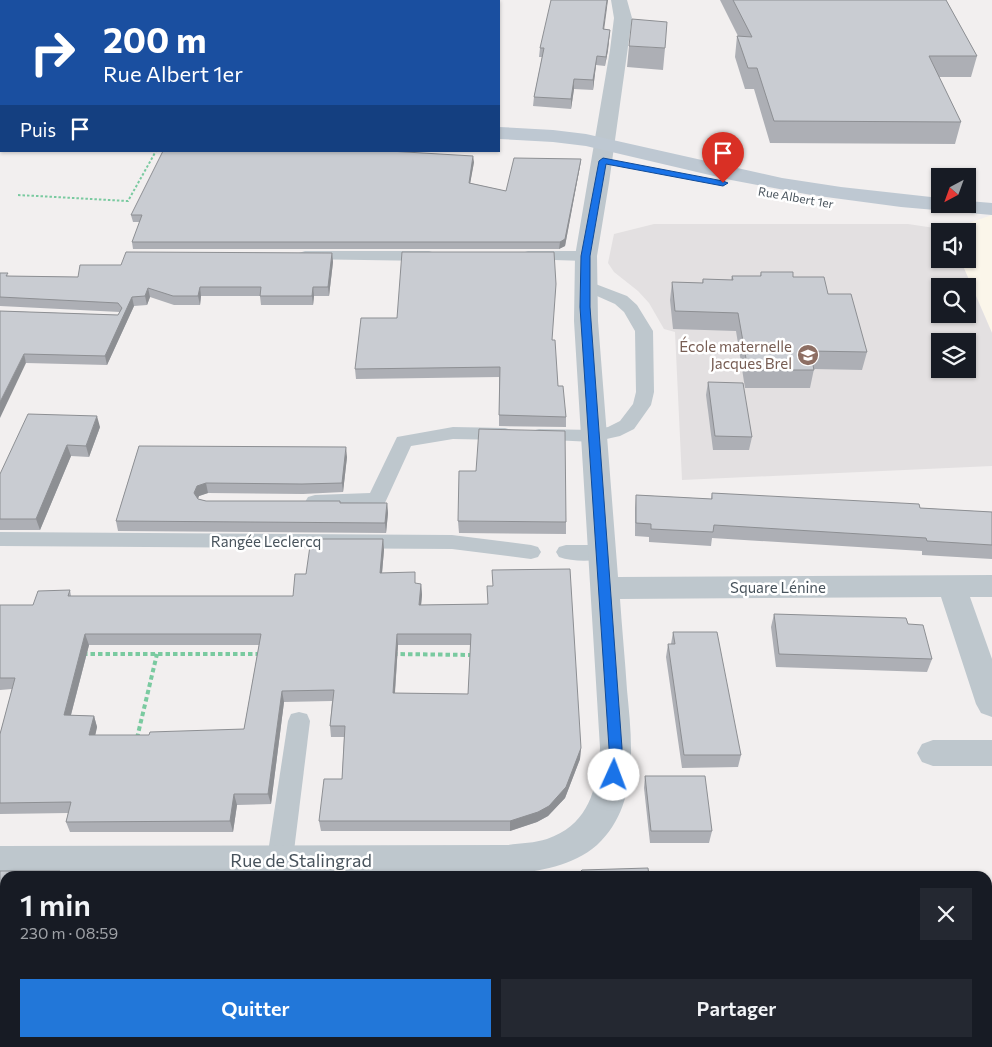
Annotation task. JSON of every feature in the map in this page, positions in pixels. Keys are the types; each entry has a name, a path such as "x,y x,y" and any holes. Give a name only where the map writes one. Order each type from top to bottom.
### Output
{"street":[{"path":"604,588 585,284 586,256 604,152 623,18 619,0"},
{"path":"500,133 568,137 604,152"},
{"path":"500,145 604,152"},
{"name":"Rue Albert 1er","path":"604,152 875,199 992,209"},
{"name":"Rue Albert 1er","path":"604,152 824,202 992,220"},
{"path":"952,586 992,704"},
{"name":"Square Lénine","path":"604,588 992,586"},
{"name":"Rue de Stalingrad","path":"0,861 127,868 280,859 508,860 535,866 594,826 611,794 616,748 604,588"},
{"path":"933,753 992,753"}],"lane":[{"path":"290,256 448,256"},
{"path":"517,256 586,256"},
{"path":"293,502 377,500 404,441 453,434 593,436 613,432 627,425 642,405 645,392 644,331 631,309 621,300 585,284"},
{"name":"Rangée Leclercq","path":"0,539 452,542 531,552"},
{"path":"566,552 602,552"},
{"path":"280,859 299,720"}],"path":[{"path":"18,195 128,201 155,152"},
{"path":"78,654 265,654"},
{"path":"134,747 157,654"},
{"path":"383,654 482,656"}],"shaded area":[{"path":"992,215 992,333 976,296 976,278 968,278 964,268 976,268 976,223 969,223"},
{"name":"École maternelle Jacques Brel","path":"654,224 908,224 931,227 931,268 964,268 968,278 931,278 931,323 976,323 976,296 992,333 992,466 682,480 675,332 664,329 649,303 638,291 614,272 608,263 614,234"}],"building":[{"path":"551,0 607,0 603,29 610,30 606,57 597,56 593,80 574,79 571,99 534,97 544,48 540,48"},
{"path":"733,0 946,0 977,56 929,56 961,122 774,121 757,68 748,68 737,36 752,37"},
{"path":"632,19 667,22 665,48 629,46"},
{"path":"162,152 406,152 473,156 469,183 506,191 514,158 581,159 565,239 560,242 132,242 142,215 131,215"},
{"path":"126,252 332,253 328,287 313,287 312,296 260,296 261,287 200,287 198,296 173,296 148,288 145,296 132,297 105,356 24,354 0,402 0,311 118,315 122,308 118,303 0,297 0,273 8,273 6,276 78,277 80,265 121,265"},
{"path":"402,252 554,252 556,284 552,340 555,340 558,386 563,386 566,417 499,415 500,367 355,369 361,318 397,318"},
{"path":"761,272 793,272 793,277 824,277 828,294 851,294 867,352 810,351 814,370 748,370 738,313 675,311 672,282 703,283 703,279 733,280 732,276 761,276"},
{"path":"708,382 743,383 752,437 715,436"},
{"path":"28,414 97,416 86,446 67,445 36,519 0,519 0,474"},
{"path":"479,429 565,431 566,522 458,521 459,471 476,471"},
{"path":"139,446 346,447 342,483 206,483 197,486 194,493 198,499 206,501 387,503 385,523 116,521"},
{"path":"712,493 919,504 920,508 992,512 992,545 927,541 926,538 714,525 713,532 651,529 651,524 636,523 636,495 712,499"},
{"path":"311,539 383,539 380,573 415,572 415,583 421,584 419,605 488,604 487,586 493,586 492,570 570,569 581,748 566,787 549,806 538,812 510,821 319,821 324,779 342,779 345,726 330,726 334,690 282,691 268,794 234,794 230,821 66,822 71,802 0,803 0,734 15,678 0,678 0,605 33,605 38,591 70,590 68,596 293,596 295,574 306,574","holes":["85,634 261,634 244,729 150,732 149,735 89,735 94,716 64,715","397,634 471,634 468,694 393,693"]},
{"path":"774,614 906,618 908,624 923,625 932,659 779,654"},
{"path":"673,632 717,632 741,755 684,755 668,644 675,644"},
{"path":"645,776 705,776 712,831 651,831"},
{"path":"648,868 648,871 581,871"}],"place":[{"name":"École maternelle Jacques Brel","path":"808,355"}],"route":[{"path":"614,775 616,748 585,307 586,256 603,161 723,183"}]}
